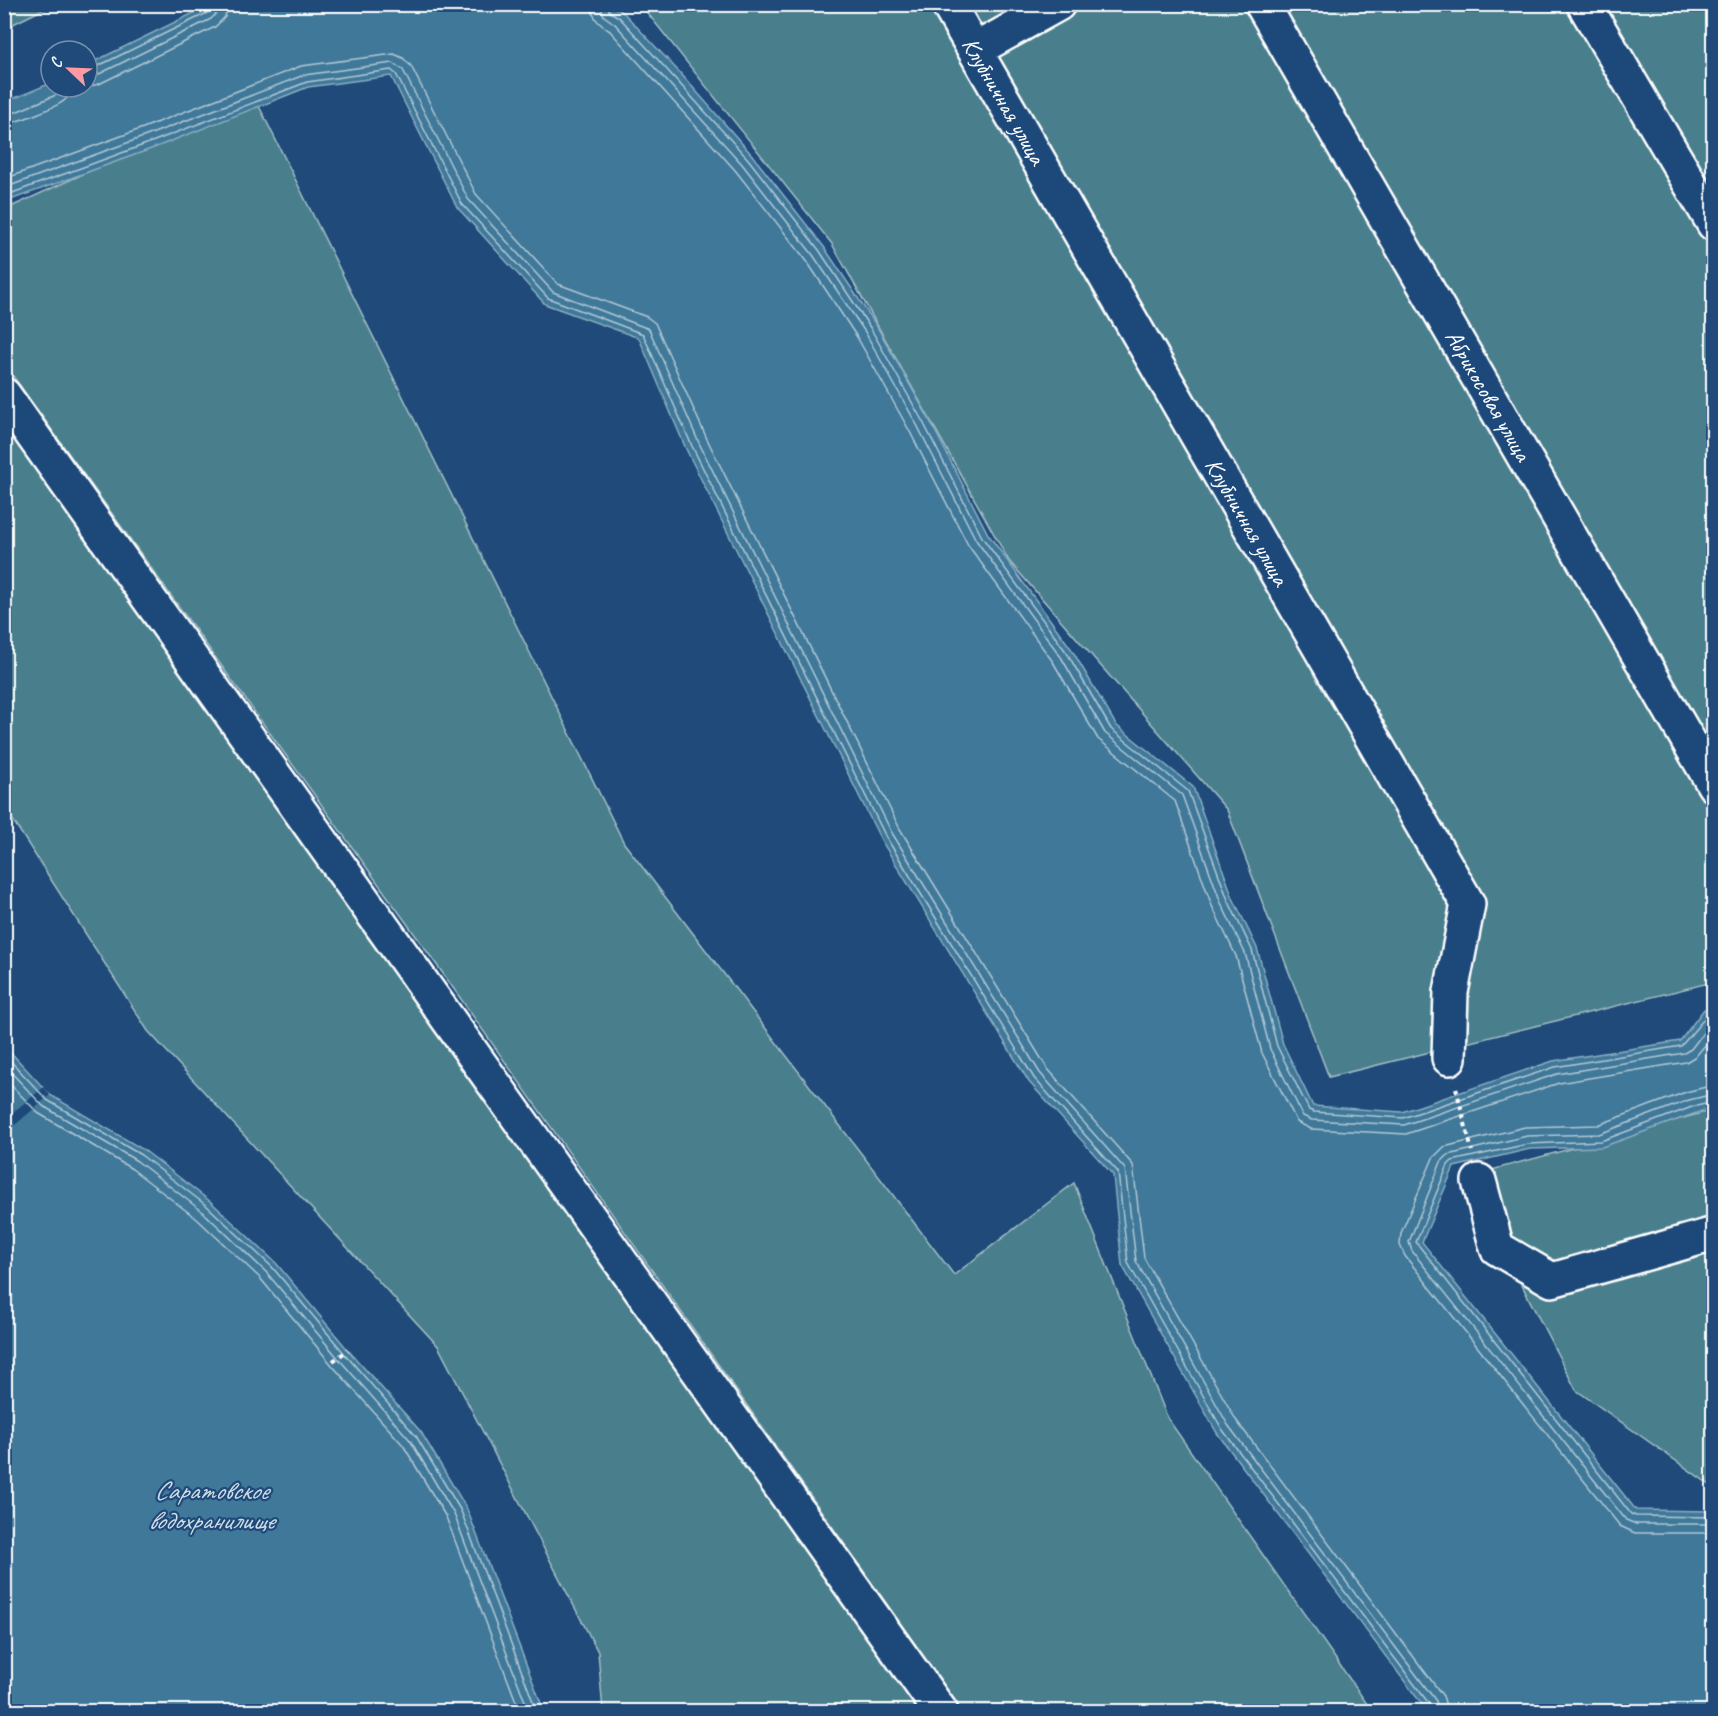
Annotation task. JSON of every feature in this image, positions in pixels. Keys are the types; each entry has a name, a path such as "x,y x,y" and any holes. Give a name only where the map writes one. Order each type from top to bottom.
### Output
{"street":[{"name":"Клубничная улица","path":"948,4 1468,904 1451,992 1449,1058"},
{"path":"975,50 1058,4"},
{"name":"Абрикосовая улица","path":"1262,4 1713,785"},
{"path":"1584,4 1713,224"},
{"path":"4,395 941,1712"},
{"path":"1479,1181 1497,1248 1552,1280 1713,1234"}],"path":[{"path":"1449,1058 1479,1181"},
{"path":"333,1361 348,1350"}],"green space":[{"path":"5,4 52,4 52,5 5,28"},
{"path":"641,5 1713,5 1713,982 1329,1077 1227,810 1009,561 832,244"},
{"path":"254,96 624,843 954,1275 1074,1183 1168,1419 1372,1711 962,1711 444,975 5,365 4,210"},
{"path":"4,405 924,1711 603,1711 598,1652 438,1346 148,1031 5,808"},
{"path":"1713,1110 1713,1487 1576,1390 1466,1177"}],"water":[{"path":"609,4 624,13 752,155 824,247 876,325 929,419 988,534 1072,650 1116,725 1193,787 1233,898 1257,948 1283,1044 1313,1106 1402,1112 1553,1061 1680,1041 1704,1009 1713,1016 1713,1107 1602,1147 1530,1149 1454,1167 1422,1242 1636,1510 1713,1511 1713,1711 1427,1711 1217,1433 1122,1265 1113,1175 1029,1082 881,840 686,449 639,338 545,304 457,207 391,76 308,87 151,149 5,202 5,102 39,88 39,99 99,99 99,59 210,5"},
{"name":"Саратовское водохранилище","path":"4,1045 50,1095 144,1150 211,1202 276,1263 348,1350 421,1432 467,1509 544,1711 5,1711"}],"pier":[{"path":"44,1087 50,1095 15,1125 7,1117"}]}
